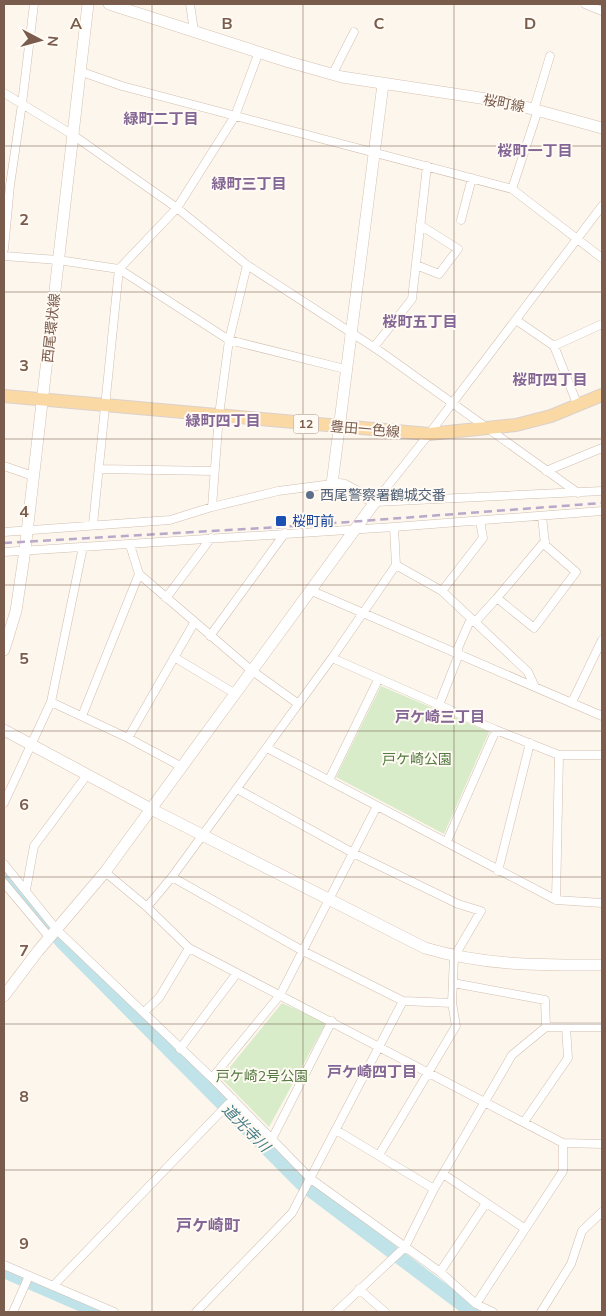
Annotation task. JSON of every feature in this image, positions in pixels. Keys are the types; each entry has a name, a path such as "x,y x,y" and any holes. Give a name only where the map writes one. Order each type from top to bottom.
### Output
{"main road":[{"name":"豊田一色線","path":"4,396 430,434 516,425 578,406 602,395"}],"street":[{"path":"4,249 7,184 22,104 34,4"},
{"name":"西尾環状線","path":"4,650 16,611 25,550 88,4"},
{"path":"110,4 332,75 383,84 345,369 340,427 332,484"},
{"path":"190,4 194,31"},
{"path":"585,4 602,11"},
{"path":"332,75 354,32"},
{"path":"93,525 120,269 177,208 235,116 260,52"},
{"path":"512,188 550,56"},
{"path":"79,71 122,86 512,188 602,258"},
{"name":"桜町線","path":"383,84 506,102 602,128"},
{"path":"4,93 73,135 177,208 246,265 374,347 492,429 546,471 578,492"},
{"path":"374,347 412,299 427,166"},
{"path":"461,220 472,178"},
{"path":"4,996 105,872 250,670 312,591 375,502 430,434 602,206"},
{"path":"416,266 439,274 458,249 420,225"},
{"path":"4,256 58,260 120,269 229,340 345,369"},
{"path":"212,507 219,415 229,340 246,265"},
{"path":"516,320 554,346 578,406"},
{"path":"554,346 602,324"},
{"path":"546,471 602,448"},
{"path":"4,466 33,476"},
{"path":"99,469 214,471"},
{"path":"4,532 170,520 212,507 278,491 332,484 344,485 375,502 602,491"},
{"path":"4,552 394,527 602,511"},
{"path":"497,598 534,628 576,572 545,545 542,516"},
{"path":"442,591 483,538 480,521"},
{"path":"147,907 172,877 267,748 396,565 394,527"},
{"path":"210,636 285,534"},
{"path":"166,598 211,538"},
{"path":"439,705 460,654 458,648 469,623 476,621 545,542"},
{"path":"130,545 139,574 250,670 297,703"},
{"path":"4,803 51,702 83,547"},
{"path":"396,565 442,591 528,672 535,687"},
{"path":"82,716 139,574"},
{"path":"312,591 602,716"},
{"path":"128,738 194,622"},
{"path":"572,702 602,640"},
{"path":"174,657 234,693"},
{"path":"332,658 378,680 559,755 602,754"},
{"path":"328,780 378,680"},
{"path":"51,702 128,738 182,767"},
{"path":"4,730 151,810 425,948 454,956 501,964 602,965"},
{"path":"447,841 496,730"},
{"path":"498,871 530,743"},
{"path":"267,748 556,900 602,903"},
{"path":"556,900 559,755"},
{"path":"26,890 34,846 87,775"},
{"path":"237,789 353,853 458,904 481,911 454,956 452,1003 456,1026 380,1155"},
{"path":"212,1078 280,995 377,806"},
{"path":"4,864 26,890 53,934"},
{"path":"105,872 147,907 189,948 563,1143 602,1144"},
{"path":"172,877 303,950 403,1001 452,1003"},
{"path":"4,883 53,934 144,1012 212,1078 310,1179 440,1272 476,1304 493,1312"},
{"path":"144,1012 159,998 189,948"},
{"path":"180,1049 237,974"},
{"path":"453,983 545,1000 546,1027"},
{"path":"196,1312 292,1212 403,1001"},
{"path":"272,1139 332,1021"},
{"path":"336,1312 359,1289 392,1261 404,1247 434,1189 512,1055 546,1027 602,1027"},
{"path":"524,1122 568,1058 566,1027"},
{"path":"53,1286 232,1099"},
{"path":"336,1130 434,1189"},
{"path":"476,1304 563,1171 563,1143"},
{"path":"443,1174 524,1228"},
{"path":"440,1272 486,1203"},
{"path":"541,1312 572,1264 582,1231 602,1212"},
{"path":"4,1265 28,1279 53,1286 114,1312"},
{"path":"13,1312 28,1279"},
{"path":"359,1289 385,1312"}],"green space":[{"name":"戸ケ崎公園","path":"381,686 489,732 444,834 336,777"},
{"name":"戸ケ崎2号公園","path":"282,1003 326,1023 269,1127 221,1078"}],"water":[{"path":"63,1294 108,1312 92,1312 60,1298"}],"waterway":[{"name":"道光寺川","path":"4,872 62,942 302,1184 472,1312"},
{"path":"4,1271 98,1312"}],"railway":[{"path":"4,543 281,527 602,503"}],"place":[{"name":"西尾警察署鶴城交番","path":"310,495"},
{"name":"桜町前","path":"281,521"}],"district":[{"name":"緑町二丁目","path":"161,119"},
{"name":"桜町一丁目","path":"535,151"},
{"name":"緑町三丁目","path":"249,184"},
{"name":"桜町五丁目","path":"420,322"},
{"name":"桜町四丁目","path":"550,380"},
{"name":"緑町四丁目","path":"223,421"},
{"name":"戸ケ崎三丁目","path":"440,717"},
{"name":"戸ケ崎四丁目","path":"372,1072"},
{"name":"戸ケ崎町","path":"208,1225"}]}
